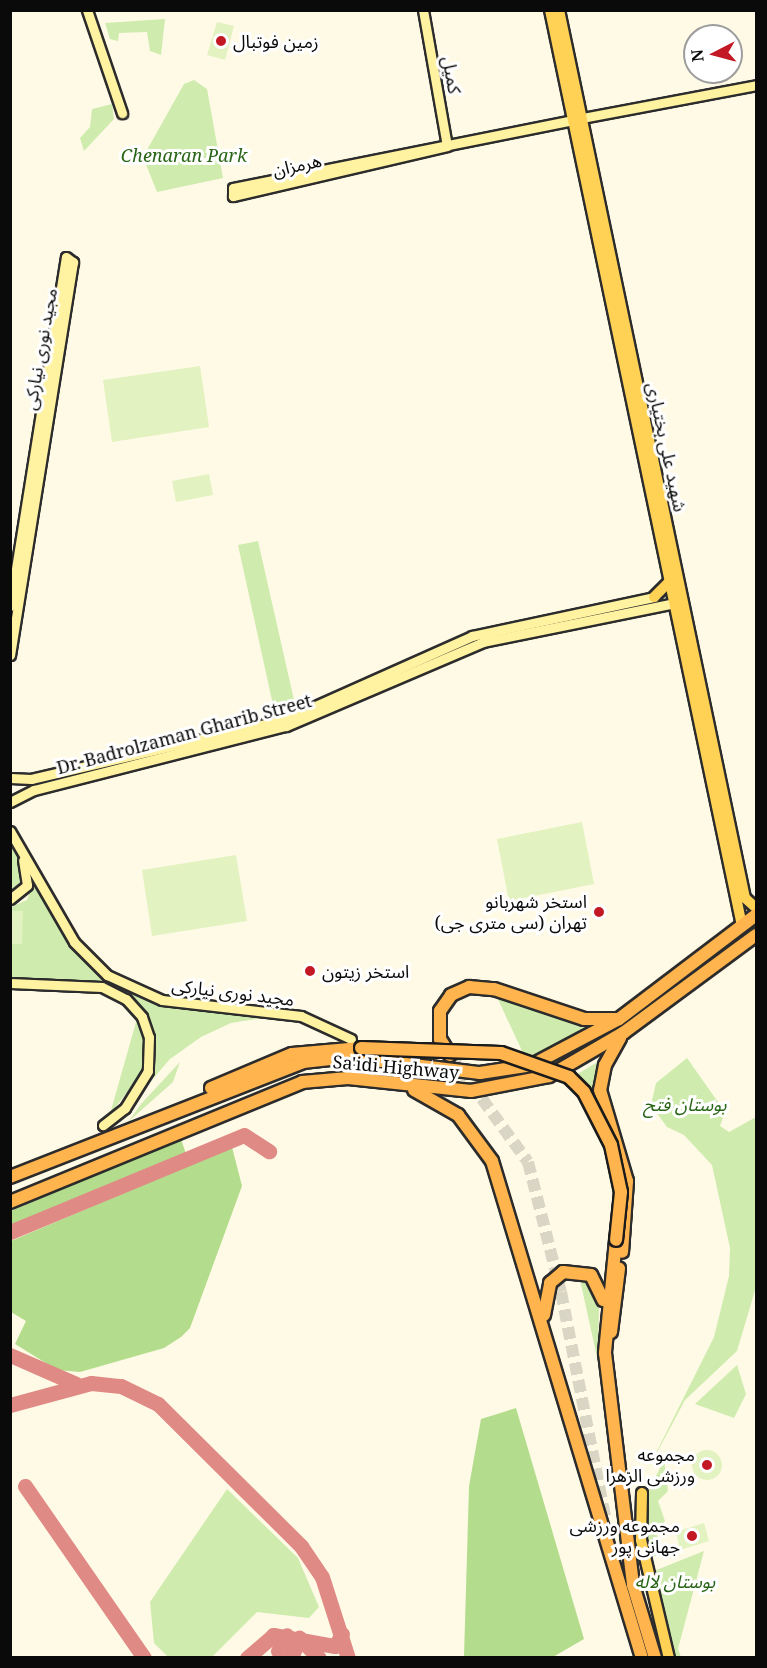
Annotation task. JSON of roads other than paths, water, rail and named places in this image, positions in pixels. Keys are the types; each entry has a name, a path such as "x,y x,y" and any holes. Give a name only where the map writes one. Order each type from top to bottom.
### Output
{"highway":[{"name":"Sa'idi Highway","path":"177,1108 262,1074 338,1057 495,1072 554,1057 619,1018 756,915"},
{"name":"Sa'idi Highway","path":"10,1202 278,1089 331,1078 378,1081 455,1091 499,1089 572,1066 623,1033 756,935"},
{"path":"450,1055 440,1039 438,1020 445,1002 459,990 494,989 574,1017 619,1018"},
{"path":"607,1372 628,1196 621,1148 600,1090 604,1065 623,1033"},
{"path":"10,1177 177,1108 278,1058 322,1048 501,1053 568,1077 584,1092 612,1145 621,1192 605,1313 607,1372 633,1585 655,1658"},
{"path":"378,1081 436,1100 463,1120 485,1147 544,1328 642,1658"},
{"path":"544,1328 546,1291 563,1272 580,1270 598,1282 605,1313"}],"main road":[{"path":"87,10 122,113"},
{"name":"کمیل","path":"423,10 447,146"},
{"name":"شهید علی بختیاری","path":"550,10 577,119 611,281 702,717 742,926"},
{"name":"شهید علی بختیاری","path":"559,10 577,119"},
{"name":"هرمزان","path":"233,192 577,119 756,85"},
{"name":"مجید نوری نیارکی","path":"10,606 69,259"},
{"name":"شهید علی بختیاری","path":"611,281 637,425 670,581 678,602 677,618 743,891 756,908"},
{"name":"مجید نوری نیارکی","path":"10,655 33,481"},
{"path":"670,581 654,602 677,618"},
{"name":"Dr. Badrolzaman Gharib Street","path":"10,802 34,790 286,726 483,642 654,602"},
{"name":"Dr. Badrolzaman Gharib Street","path":"13,779 31,779 286,719 472,636 654,602 678,602"},
{"path":"31,779 34,790"},
{"name":"مجید نوری نیارکی","path":"10,831 74,942 127,987 178,1003 301,1016 351,1039"},
{"path":"10,900 24,892 28,877 18,844"},
{"path":"10,984 102,987 126,999 142,1017 149,1037 148,1071 125,1108 103,1125"},
{"path":"642,1493 641,1540 669,1658"}],"tunnel":[{"path":"450,1055 528,1162 561,1292 606,1521"}],"place":[{"name":"زمین فوتبال","path":"221,41"},
{"name":"استخر شهربانو تهران (سی متری جی)","path":"599,912"},
{"name":"استخر زیتون","path":"310,971"},
{"name":"مجموعه ورزشی الزهرا","path":"707,1465"},
{"name":"مجموعه ورزشی جهانی پور","path":"692,1536"}],"park label":[{"name":"Chenaran Park","path":"184,155"},
{"name":"بوستان فتح","path":"685,1104"},
{"name":"بوستان لاله","path":"675,1581"}]}
